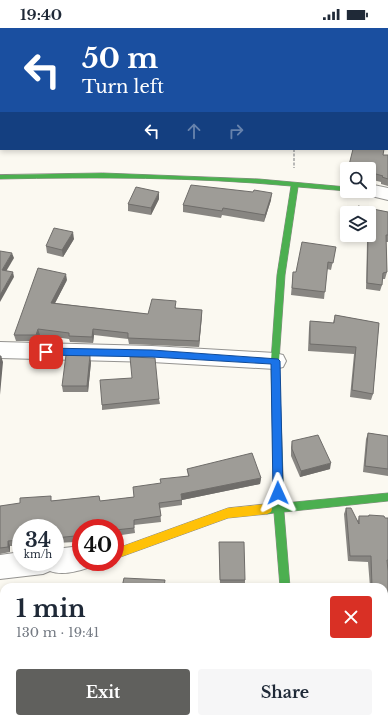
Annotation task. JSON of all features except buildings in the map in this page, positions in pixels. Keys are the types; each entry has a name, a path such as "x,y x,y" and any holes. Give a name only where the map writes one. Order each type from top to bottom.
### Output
{"street":[{"path":"0,177 103,175 260,181 340,187"},
{"path":"285,583 279,508 275,361 281,275 295,184"},
{"path":"376,191 388,194"},
{"path":"0,350 152,354 275,361"},
{"path":"124,551 228,513 355,499 388,498"},
{"path":"0,567 12,566"}],"path":[{"path":"294,150 295,184"}],"traffic: fast":[{"path":"0,177 103,175 259,181 340,188"},
{"path":"285,583 279,508 275,361 281,275 295,184"},
{"path":"267,509 388,497"}],"traffic: slow":[{"path":"124,551 228,513 267,509"}],"route":[{"path":"46,352 152,354 275,361 278,493"}]}
